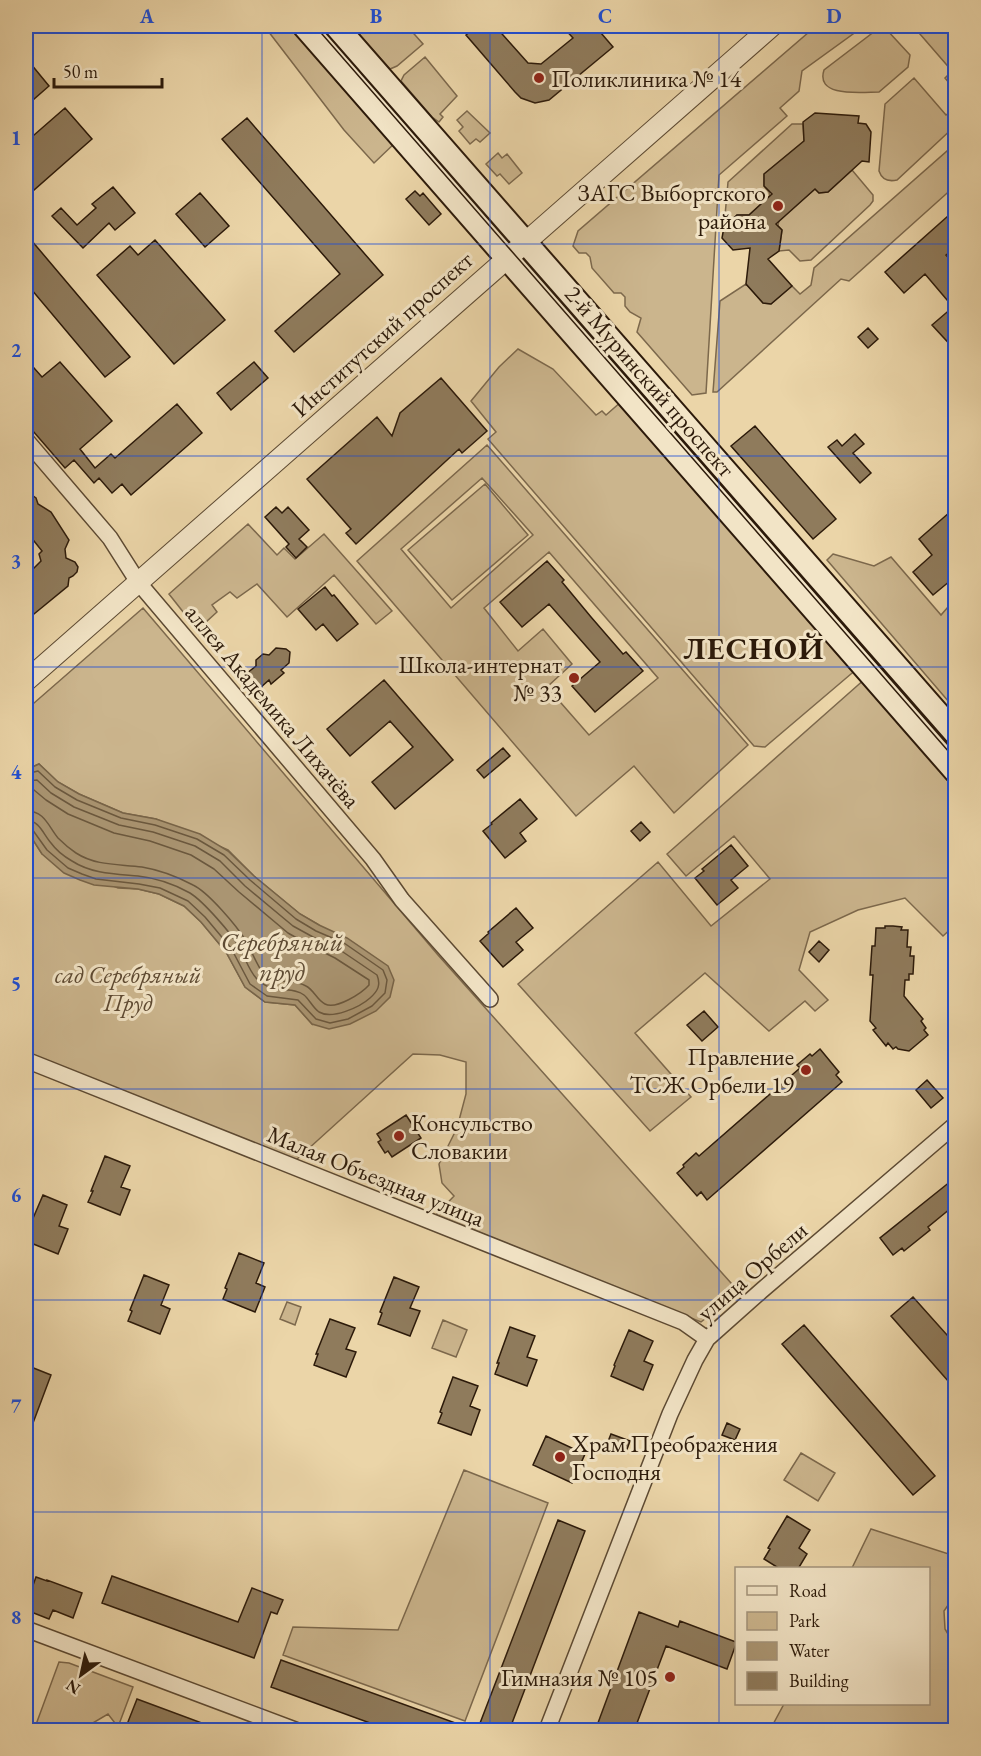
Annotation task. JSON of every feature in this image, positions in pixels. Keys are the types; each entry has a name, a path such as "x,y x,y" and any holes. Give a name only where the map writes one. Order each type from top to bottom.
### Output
{"main road":[{"name":"2-й Муринский проспект","path":"304,26 956,772"},
{"name":"2-й Муринский проспект","path":"336,26 956,734"}],"street":[{"name":"Институтский проспект","path":"26,681 506,257 772,26"},
{"name":"аллея Академика Лихачёва","path":"26,440 110,538 138,582 373,859 402,900 490,999"},
{"name":"Малая Объездная улица","path":"26,1060 683,1322 707,1338"},
{"name":"улица Орбели","path":"547,1731 670,1414 707,1338 956,1124"},
{"path":"26,1629 295,1731"}],"green space":[{"path":"266,26 294,26 396,142 374,163 344,130"},
{"path":"352,26 407,26 423,44 397,66 390,69"},
{"path":"816,26 864,26 802,71 799,91 780,108 787,116 719,175 706,393 692,395 637,332 641,318 625,306 625,297 621,293 614,293 592,268 590,257 586,253 579,253 573,246 578,231"},
{"path":"913,26 954,26 955,90 945,78 952,71"},
{"path":"879,28 886,29 910,55 908,67 879,92 842,92 826,85 823,79 824,70"},
{"path":"425,57 457,96 440,114 443,117 439,122 401,81 404,75"},
{"path":"914,78 946,115 955,108 955,126 897,180 888,180 879,171 885,104"},
{"path":"467,111 490,133 480,142 476,139 470,144 459,131 463,127 457,120"},
{"path":"792,124 803,124 804,141 764,174 764,186 770,196 749,215 737,215 724,227 728,182"},
{"path":"955,144 955,186 849,281 841,279 717,392 713,392 720,301 746,284 763,303 771,304 792,286 800,294 811,285 814,268"},
{"path":"498,153 502,158 507,154 522,173 509,184 500,174 497,176 486,164"},
{"path":"852,170 873,195 870,205 811,260 800,261 789,250 779,251 782,230 778,226 779,220 815,189 819,193 828,192"},
{"path":"518,349 553,369 596,415 602,411 606,415 622,401 858,668 765,747 754,746 488,439 496,432 471,401 499,367"},
{"path":"487,445 748,745 674,813 634,766 576,816 357,561","holes":["482,478 533,535 451,608 401,549","549,552 658,678 589,735 547,687 572,664 543,629 518,651 484,608"]},
{"path":"485,484 528,535 452,600 408,550"},
{"path":"248,524 277,555 284,548 295,559 324,534 392,611 376,624 334,575 287,617 257,584 237,598 230,592 212,605 217,612 207,621 195,627 169,594"},
{"path":"833,554 874,566 891,557 941,615 955,599 955,709 827,560"},
{"name":"сад Серебряный Пруд","path":"143,608 438,955 739,1292 701,1322 436,1215 454,1196 442,1183 439,1164 457,1128 466,1094 466,1062 440,1055 413,1054 296,1160 26,1053 26,829 42,854 118,888 138,889 159,894 184,906 226,952 245,987 265,1002 295,1005 312,1024 319,925 300,914 254,876 228,850 156,819 123,813 79,794 58,782 39,764 26,770 26,710"},
{"path":"866,678 955,781 955,925 943,936 905,898 858,910 810,932 799,970 828,1000 815,1011 805,1001 769,1031 705,973 635,1033 691,1097 650,1131 518,984 658,862 711,926 770,879 734,836 686,876 667,854"},
{"path":"287,1302 301,1307 295,1325 280,1319"},
{"path":"443,1320 467,1330 456,1357 432,1348"},
{"path":"801,1453 835,1473 818,1501 784,1480"},
{"path":"464,1470 548,1503 465,1721 283,1655 293,1627 398,1630"},
{"path":"871,1529 955,1556 955,1595 944,1611 945,1629 955,1646 955,1730 770,1730 783,1705 930,1705 930,1567 852,1567"},
{"path":"59,1662 69,1663 133,1687 118,1727 108,1714 81,1730 34,1730"}],"water":[{"name":"Серебряный пруд","path":"39,764 58,782 79,794 123,813 156,819 200,834 228,851 300,914 347,938 388,966 394,980 390,997 376,1011 350,1024 329,1029 312,1024 295,1005 265,1002 245,987 226,952 184,906 159,894 138,889 94,885 64,873 42,854 26,829 26,770"}],"building":[{"name":"Поликлиника № 14","path":"477,26 495,26 528,63 541,64 573,38 562,26 595,26 613,47 549,100 535,103 521,98 466,35"},
{"path":"26,58 49,86 26,106"},
{"path":"65,108 92,139 26,197 26,142"},
{"name":"ЗАГС Выборгского района","path":"815,113 859,116 858,123 866,124 871,132 869,162 862,161 828,192 819,193 815,189 776,224 782,230 779,251 768,259 792,286 771,304 763,303 746,284 750,248 733,250 722,238 724,227 737,215 749,215 772,194 764,186 764,174 804,141 803,122"},
{"path":"247,118 383,275 294,352 275,331 340,274 222,139"},
{"path":"113,187 135,213 115,230 109,223 83,248 52,216 61,208 77,225 96,208 92,204"},
{"path":"415,191 420,196 423,193 441,214 429,225 406,199"},
{"path":"200,193 229,226 205,247 176,214"},
{"path":"948,216 956,224 956,247 946,255 956,266 956,351 932,325 953,307 925,274 904,293 885,272"},
{"path":"26,234 130,357 105,377 26,283"},
{"path":"155,240 225,320 174,364 97,275 130,246 138,255"},
{"path":"868,328 878,339 868,348 858,337"},
{"path":"26,359 42,377 60,362 112,421 80,449 95,468 111,454 115,458 177,404 202,433 131,495 122,484 112,493 99,478 94,483 74,460 65,468 26,423"},
{"path":"254,362 268,378 231,410 217,393"},
{"path":"441,378 487,431 462,453 459,449 356,544 346,533 351,529 307,479 377,417 392,436 400,413"},
{"path":"755,426 836,519 813,539 731,446"},
{"path":"855,434 864,444 853,453 871,473 860,483 828,447 837,440 842,446"},
{"path":"26,491 36,498 38,504 51,512 69,540 65,549 66,558 75,562 78,567 77,572 69,578 68,586 34,614 26,603 26,576 41,561 39,554 42,551 26,531"},
{"path":"276,507 282,513 288,507 309,530 299,539 307,547 296,558 286,547 289,544 265,517"},
{"path":"950,512 956,518 956,576 933,595 913,572 932,555 919,539"},
{"path":"547,561 623,654 626,652 643,671 595,712 572,686 600,662 549,604 522,627 500,602"},
{"path":"325,587 358,624 337,641 323,624 316,630 298,609"},
{"path":"276,648 290,652 289,663 281,670 284,673 271,684 269,680 260,688 252,688 247,682 247,673 256,666 256,660 263,654 269,655"},
{"path":"384,680 453,760 395,809 372,782 413,747 390,721 350,756 327,729"},
{"path":"503,748 510,756 484,778 477,770"},
{"path":"520,799 537,819 520,833 526,841 505,858 483,831"},
{"path":"641,822 650,832 640,841 631,831"},
{"path":"731,845 748,866 731,880 738,888 717,905 695,878 704,871 702,869"},
{"path":"516,908 533,928 516,942 523,950 503,967 480,941"},
{"path":"885,926 902,927 901,930 908,930 907,947 911,947 910,956 914,956 913,974 909,974 909,980 905,980 904,996 923,1019 921,1021 928,1035 909,1051 896,1047 893,1049 888,1043 886,1046 873,1030 876,1028 870,1021 872,946 875,946 876,928 885,928"},
{"path":"819,941 829,950 819,962 809,952"},
{"path":"704,1011 718,1027 702,1041 687,1025"},
{"path":"820,1049 839,1072 836,1075 842,1082 707,1200 701,1192 697,1196 677,1173 684,1167 683,1165 696,1153 699,1156 800,1068 797,1065"},
{"path":"927,1080 943,1098 931,1108 916,1090"},
{"name":"Консульство Словакии","path":"406,1115 421,1138 392,1157 388,1151 385,1153 378,1142 381,1140 377,1134"},
{"path":"105,1156 130,1166 121,1187 130,1190 120,1215 88,1202"},
{"path":"956,1177 956,1204 928,1227 930,1230 904,1251 902,1248 893,1255 880,1238"},
{"path":"43,1195 67,1205 59,1226 68,1229 58,1254 26,1241 30,1230 28,1230"},
{"path":"239,1253 264,1263 256,1283 265,1287 255,1312 223,1299"},
{"path":"144,1275 169,1285 161,1305 170,1309 160,1334 128,1321"},
{"path":"394,1277 419,1287 410,1308 420,1311 410,1336 378,1324 382,1313 380,1312"},
{"path":"913,1297 956,1345 956,1390 891,1316"},
{"path":"330,1319 355,1328 346,1349 356,1352 346,1377 314,1365"},
{"path":"804,1325 935,1476 913,1495 782,1344"},
{"path":"510,1327 535,1336 527,1357 537,1360 527,1386 495,1374"},
{"path":"629,1330 653,1341 644,1361 653,1365 643,1390 611,1376"},
{"path":"26,1365 51,1375 27,1439 26,1439"},
{"path":"453,1377 478,1386 470,1406 480,1410 471,1435 438,1423"},
{"path":"727,1423 740,1429 735,1440 722,1435"},
{"path":"611,1434 630,1441 626,1452 607,1444"},
{"name":"Храм Преображения Господня","path":"546,1436 585,1454 572,1483 533,1465"},
{"path":"787,1516 810,1530 799,1548 807,1554 799,1567 777,1567 764,1559 770,1549 768,1548"},
{"path":"558,1520 585,1531 509,1731 477,1731"},
{"path":"112,1576 238,1622 252,1588 283,1600 277,1614 271,1612 254,1658 102,1603"},
{"path":"36,1577 82,1593 73,1618 53,1610 49,1619 26,1610"},
{"path":"639,1612 678,1627 680,1621 735,1642 727,1669 666,1646 634,1731 595,1731"},
{"path":"281,1660 472,1729 472,1731 392,1731 271,1687"},
{"path":"137,1699 218,1729 218,1731 137,1731 126,1727"}],"tram line":[{"path":"315,26 956,760"}],"place":[{"name":"Поликлиника № 14","path":"539,78"},
{"name":"ЗАГС Выборгского района","path":"778,206"},
{"name":"Школа-интернат № 33","path":"574,678"},
{"name":"Правление ТСЖ Орбели 19","path":"806,1070"},
{"name":"Консульство Словакии","path":"399,1136"},
{"name":"Храм Преображения Господня","path":"560,1457"},
{"name":"Гимназия № 105","path":"670,1677"}],"district":[{"name":"ЛЕСНОЙ","path":"754,648"}]}
